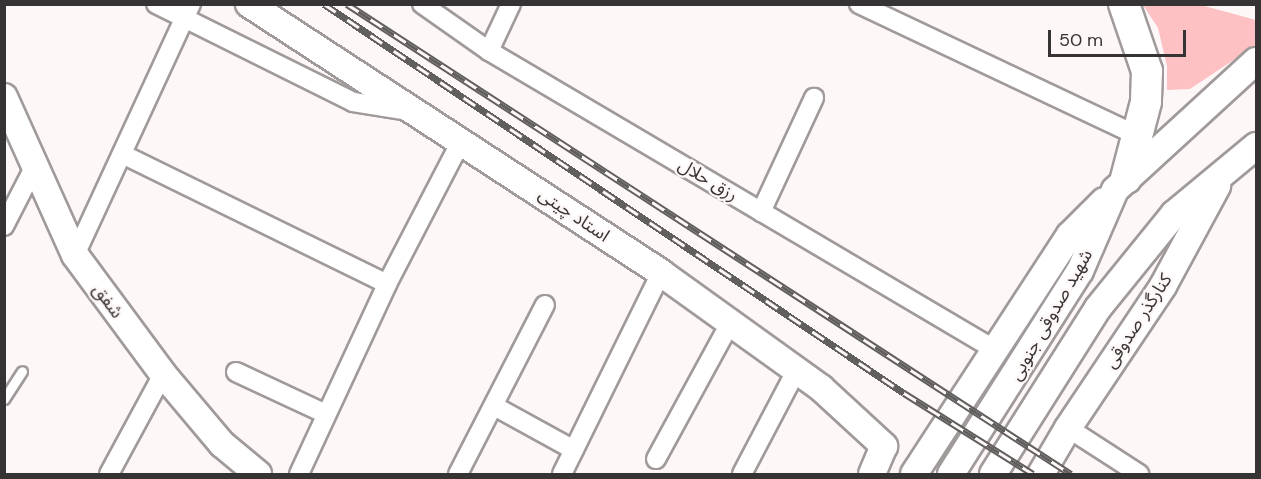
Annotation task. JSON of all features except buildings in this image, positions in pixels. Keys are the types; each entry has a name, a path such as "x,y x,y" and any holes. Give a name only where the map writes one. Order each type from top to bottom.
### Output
{"main road":[{"name":"استاد چیتی","path":"249,4 660,273 796,371 884,446"},
{"path":"872,474 884,446 920,464 997,351 1070,235 1120,184 1146,102 1147,71 1124,4"},
{"name":"شهید صدوقی جنوبی","path":"951,474 1080,271 1120,184 1254,64"},
{"name":"شفق","path":"4,98 75,255 163,374 222,444 258,474"},
{"name":"شهید صدوقی جنوبی","path":"993,474 1098,308 1174,214 1229,165 1257,146"},
{"name":"کنارگذر صدوقی","path":"1041,474 1068,428 1163,286 1229,165"}],"street":[{"path":"156,4 187,12 353,102 415,111"},
{"name":"رزق حلال","path":"422,4 489,51 997,351"},
{"path":"489,51 511,4"},
{"path":"859,4 1136,135"},
{"path":"75,255 187,12"},
{"path":"761,212 814,98"},
{"path":"299,474 387,284 461,141"},
{"path":"122,154 387,284"},
{"path":"4,226 34,168"},
{"path":"561,474 660,273"},
{"path":"458,474 545,305"},
{"path":"657,459 730,323"},
{"path":"742,474 796,371"},
{"path":"236,372 327,414"},
{"path":"109,474 163,374"},
{"path":"494,406 574,450"},
{"path":"1068,428 1140,474"}],"lane":[{"path":"5,399 22,371"}],"shaded area":[{"path":"1143,5 1201,5 1256,20 1256,45 1190,89 1167,90 1167,66 1158,28"}],"railway":[{"path":"324,4 904,393 1033,474"},
{"path":"347,4 1071,474"}]}
